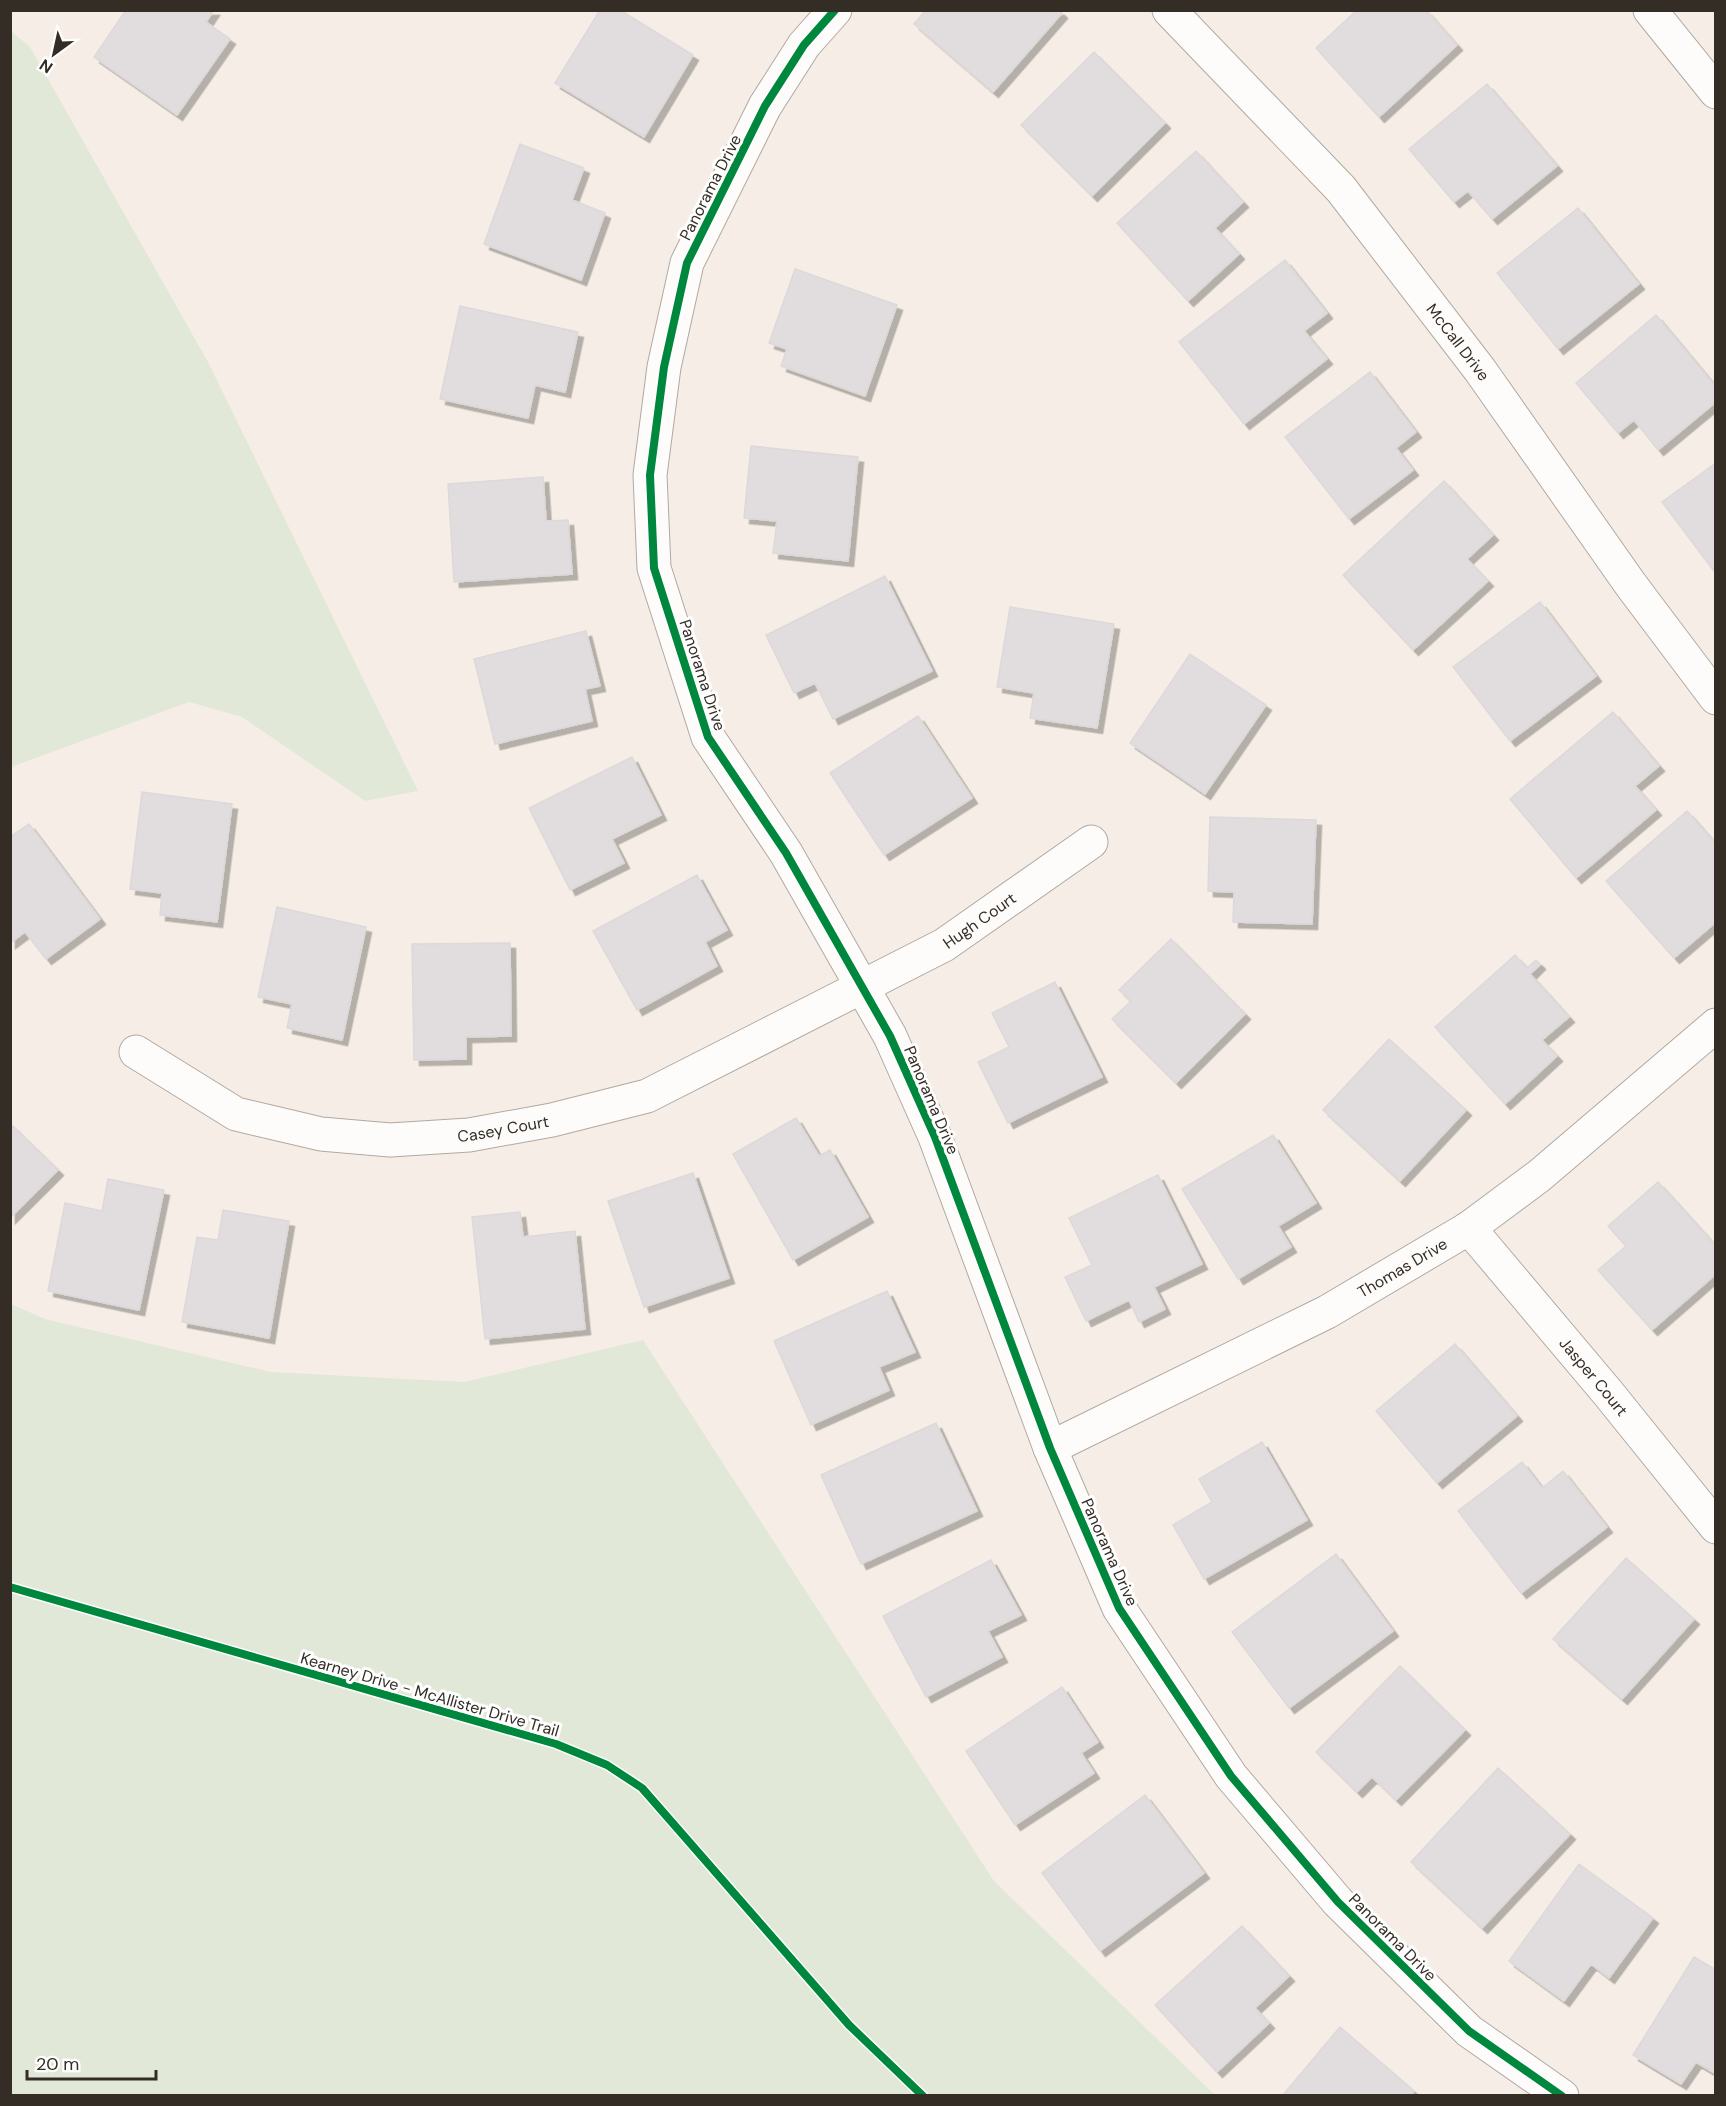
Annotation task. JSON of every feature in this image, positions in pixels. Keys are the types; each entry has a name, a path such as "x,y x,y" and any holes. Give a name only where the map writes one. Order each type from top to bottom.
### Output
{"street":[{"name":"Panorama Drive","path":"835,10 804,45 765,106 687,263 664,367 650,475 654,568 708,737 786,853 890,1036 935,1137 1050,1448 1119,1608 1231,1776 1338,1902 1469,2031 1562,2096"},
{"name":"McCall Drive","path":"1169,10 1341,189 1480,370 1631,585 1716,698"},
{"path":"1650,10 1716,92"},
{"name":"Hugh Court","path":"862,987 944,945 1091,842"},
{"name":"Casey Court","path":"136,1052 236,1114 321,1134 390,1140 469,1135 552,1120 647,1096 862,987"},
{"name":"Thomas Drive","path":"1050,1448 1327,1312 1469,1228 1539,1176 1716,1025"},
{"name":"Jasper Court","path":"1469,1228 1608,1393 1716,1527"}],"green space":[{"path":"11,31 30,47 208,362 418,791 365,801 242,717 189,702 11,767"},
{"path":"11,1304 45,1319 271,1372 464,1382 643,1340 994,1881 1215,2095 11,2095"}],"building":[{"path":"126,10 214,10 206,22 230,39 177,115 94,57"},
{"path":"600,10 620,10 693,55 644,137 555,83"},
{"path":"926,10 1059,10 1062,13 993,92 914,24"},
{"path":"1357,10 1426,10 1457,45 1379,117 1316,48"},
{"path":"1094,52 1165,123 1092,196 1021,125"},
{"path":"1487,84 1557,166 1492,219 1468,191 1454,202 1409,149"},
{"path":"520,144 584,168 572,200 605,213 581,280 484,244"},
{"path":"1196,151 1243,202 1215,228 1239,254 1188,301 1117,223"},
{"path":"1578,208 1639,284 1558,349 1497,273"},
{"path":"1285,260 1327,313 1304,331 1327,359 1244,424 1179,342"},
{"path":"795,269 897,305 865,396 781,366 787,349 769,343"},
{"path":"460,306 578,332 565,392 535,385 528,418 440,399"},
{"path":"1656,315 1716,387 1716,402 1658,450 1634,420 1618,433 1576,383"},
{"path":"1370,372 1416,432 1396,448 1413,470 1349,519 1285,437"},
{"path":"751,446 858,457 848,561 773,553 777,521 744,518"},
{"path":"1716,463 1716,574 1662,502"},
{"path":"543,477 546,521 568,520 572,574 454,582 448,484"},
{"path":"1444,481 1493,535 1467,559 1488,581 1413,650 1343,575"},
{"path":"885,576 932,671 833,719 815,683 794,693 766,635"},
{"path":"1540,602 1596,676 1510,741 1453,667"},
{"path":"1010,607 1114,624 1097,728 1030,718 1034,693 997,687"},
{"path":"586,631 600,686 585,689 592,721 495,744 474,659"},
{"path":"1190,654 1266,705 1205,794 1130,743"},
{"path":"1613,712 1659,766 1635,786 1656,810 1576,878 1510,799"},
{"path":"918,716 972,798 884,855 830,773"},
{"path":"632,757 661,815 612,839 624,863 570,890 529,808"},
{"path":"142,792 232,804 217,922 160,915 162,893 130,889"},
{"path":"1687,811 1716,844 1716,922 1674,958 1606,881"},
{"path":"1210,817 1316,820 1312,924 1233,922 1234,892 1208,891"},
{"path":"29,824 100,919 46,959 25,932 10,943 10,837"},
{"path":"697,875 727,930 705,942 717,966 637,1010 593,931"},
{"path":"277,907 366,927 342,1040 287,1028 292,1004 258,997"},
{"path":"1171,939 1245,1014 1176,1083 1112,1019 1131,1001 1119,990"},
{"path":"510,943 511,1036 466,1037 466,1059 414,1060 412,944"},
{"path":"1515,955 1527,968 1536,960 1540,964 1530,974 1569,1017 1542,1040 1557,1056 1505,1104 1435,1027"},
{"path":"1055,982 1102,1077 1008,1123 978,1062 1009,1047 992,1013"},
{"path":"1389,1039 1466,1110 1400,1181 1323,1110"},
{"path":"796,1118 819,1156 830,1150 868,1217 793,1260 733,1154"},
{"path":"13,1126 58,1170 10,1218 10,1129"},
{"path":"1273,1135 1316,1203 1278,1226 1291,1247 1238,1279 1182,1189"},
{"path":"693,1173 729,1278 644,1307 608,1201"},
{"path":"1158,1175 1202,1264 1154,1287 1165,1309 1139,1322 1129,1300 1086,1321 1065,1277 1092,1265 1069,1218"},
{"path":"108,1179 164,1190 139,1310 48,1291 65,1203 102,1211"},
{"path":"1658,1182 1716,1246 1716,1274 1652,1330 1598,1270 1626,1246 1608,1226"},
{"path":"223,1210 289,1221 269,1338 182,1322 197,1237 218,1240"},
{"path":"520,1212 523,1237 575,1231 585,1329 485,1339 472,1217"},
{"path":"887,1291 915,1352 879,1367 889,1390 811,1425 774,1341"},
{"path":"1455,1344 1517,1416 1437,1483 1376,1411"},
{"path":"936,1423 977,1511 861,1564 821,1475"},
{"path":"1262,1442 1307,1520 1204,1579 1173,1525 1212,1502 1199,1479"},
{"path":"1522,1462 1542,1488 1563,1471 1607,1527 1521,1593 1458,1511"},
{"path":"1336,1554 1393,1631 1289,1708 1232,1632"},
{"path":"1626,1558 1694,1619 1622,1699 1553,1639"},
{"path":"991,1560 1021,1615 988,1631 1002,1657 926,1697 883,1616"},
{"path":"1400,1666 1465,1730 1396,1800 1372,1777 1357,1792 1316,1752"},
{"path":"1062,1687 1098,1742 1081,1753 1094,1773 1015,1825 966,1751"},
{"path":"1498,1768 1570,1834 1482,1928 1411,1862"},
{"path":"1145,1795 1204,1873 1100,1951 1042,1873"},
{"path":"1579,1864 1653,1918 1609,1978 1591,1964 1564,2001 1509,1961"},
{"path":"1242,1926 1289,1976 1255,2008 1269,2023 1217,2072 1155,2005"},
{"path":"1694,1957 1716,1970 1716,2074 1696,2062 1681,2084 1633,2055"},
{"path":"1340,2027 1414,2091 1411,2096 1282,2096"}],"cycle path":[{"path":"835,10 804,45 765,106 687,263 664,367 650,475 654,568 708,737 786,853 890,1036 935,1137 1050,1448 1119,1608 1231,1776 1338,1902 1469,2031 1562,2096"},
{"name":"Kearney Drive - McAllister Drive Trail","path":"10,1587 556,1744 607,1765 642,1788 849,2025 923,2096"}]}
